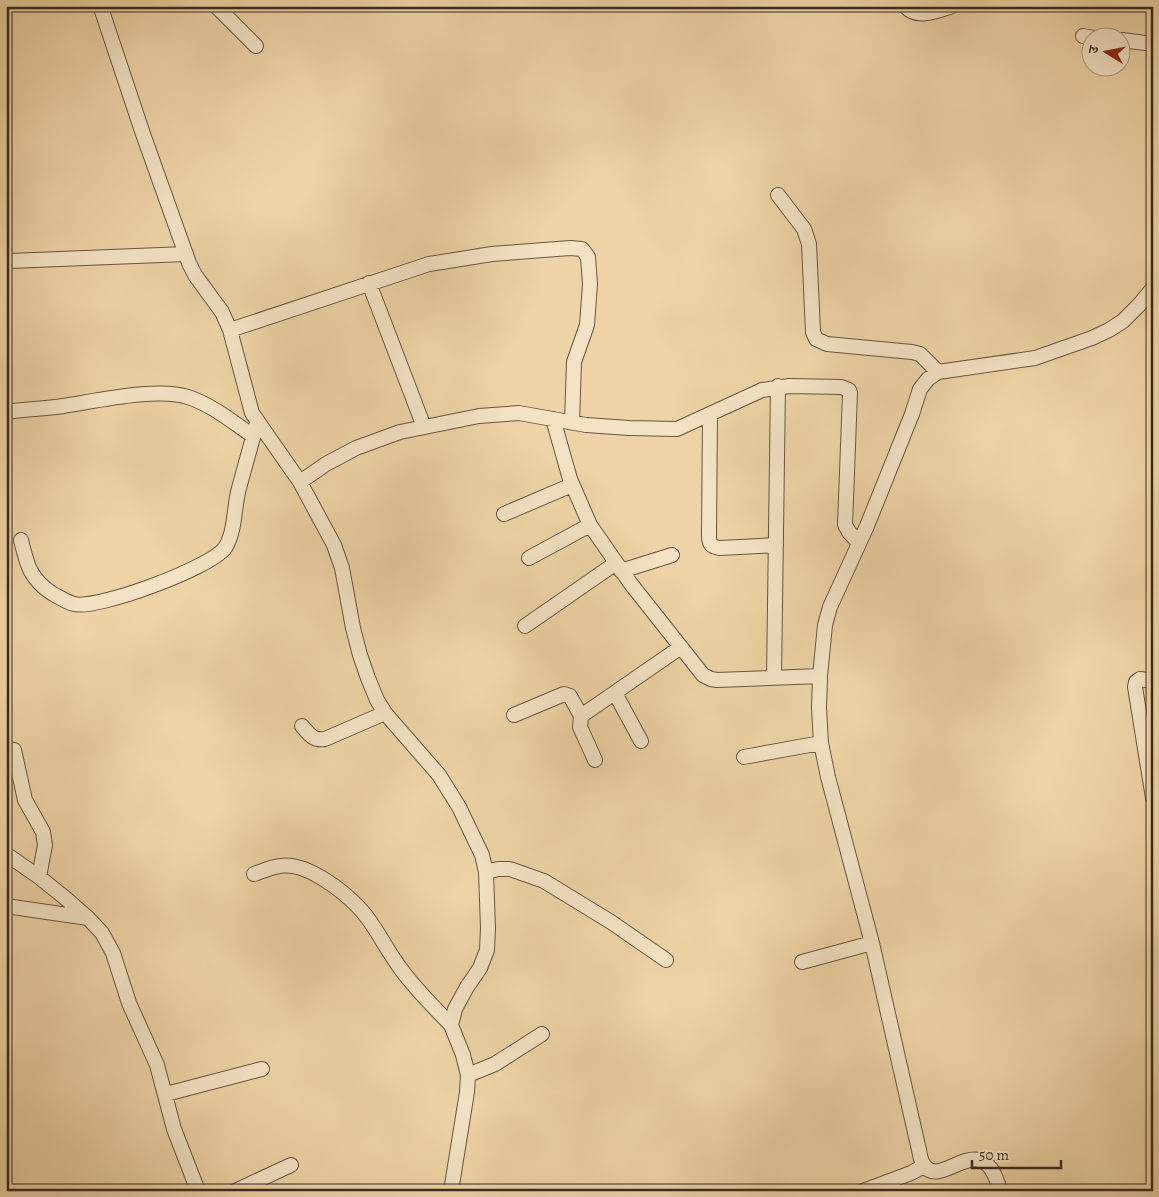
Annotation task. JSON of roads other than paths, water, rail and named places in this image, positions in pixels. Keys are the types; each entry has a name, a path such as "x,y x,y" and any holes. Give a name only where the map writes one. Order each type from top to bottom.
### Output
{"street":[{"path":"102,6 142,134 186,254 195,275 222,312 230,330 252,413 300,482 334,545 342,568 353,628 368,678 385,713 439,775 459,807 482,856 486,872 488,928 486,950 480,968 455,1009 451,1025"},
{"path":"216,6 256,46"},
{"path":"905,6 911,12 919,14 952,6"},
{"path":"1132,41 1153,44"},
{"path":"778,195 804,229 809,244 813,332 816,339 827,344 920,354 938,372"},
{"path":"230,330 429,264 451,259 570,248 582,249 588,257 590,284 587,325 574,362 572,422"},
{"path":"9,260 186,254"},
{"path":"369,283 424,427"},
{"path":"1000,1191 997,1178 990,1166 982,1161 973,1159 962,1161 941,1172 931,1171 924,1166 919,1150 872,943 828,777 822,743 819,708 825,625 830,607 903,438 920,389 928,379 938,372 1035,358 1092,338 1123,321 1153,288"},
{"path":"300,482 326,464 356,448 400,432 479,416 504,413 629,428 677,429 762,390 778,386 841,387 849,390 850,401 845,525 859,543"},
{"path":"774,678 778,386"},
{"path":"6,412 114,398 174,394 204,404 254,436"},
{"path":"710,414 709,536 711,544 713,547 720,548 776,545"},
{"path":"554,419 572,485 590,524 619,567 703,675 711,679 820,676"},
{"path":"21,540 33,576 47,590 72,604 79,605 96,602 187,573 218,555 225,547 230,536 238,493 257,422"},
{"path":"504,514 572,485"},
{"path":"529,558 590,524"},
{"path":"525,626 619,567 672,555"},
{"path":"581,716 681,647"},
{"path":"1153,681 1140,679 1136,682 1135,687 1153,798"},
{"path":"615,693 641,741"},
{"path":"514,715 564,694 570,696 581,716 580,727 594,760"},
{"path":"302,726 314,738 325,739 385,713"},
{"path":"744,757 822,743"},
{"path":"14,750 25,800 43,832 45,844 39,877"},
{"path":"6,854 39,877 88,918 102,934 113,953 129,1003 157,1066 174,1129 198,1191"},
{"path":"254,874 280,866 291,866 307,870 346,895 362,911 398,966 451,1025 463,1055 468,1075 451,1191"},
{"path":"486,872 510,869 544,881 611,922 666,960"},
{"path":"6,906 88,918"},
{"path":"802,962 872,943"},
{"path":"468,1075 494,1064 542,1034"},
{"path":"166,1094 262,1069"},
{"path":"235,1191 291,1166"},
{"path":"863,1191 911,1173 924,1166"}]}
